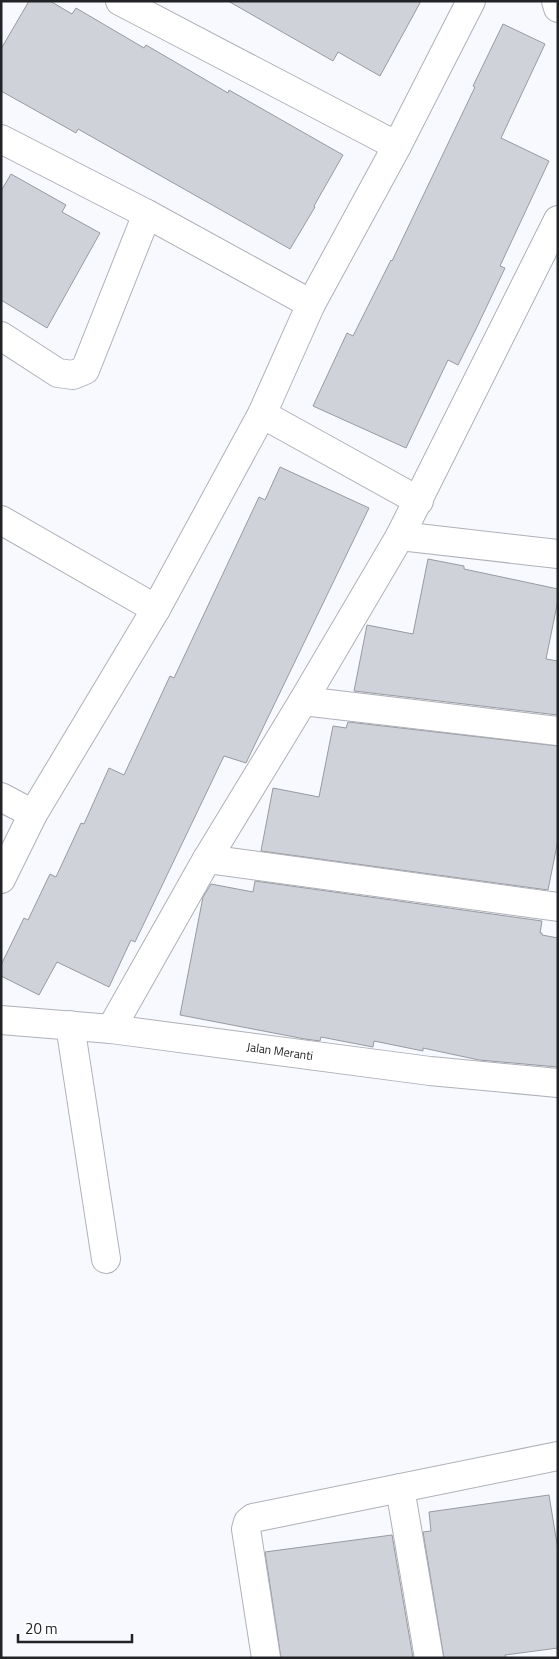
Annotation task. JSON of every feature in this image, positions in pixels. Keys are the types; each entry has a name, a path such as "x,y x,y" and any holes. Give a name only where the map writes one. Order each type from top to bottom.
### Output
{"street":[{"path":"120,1 396,146"},
{"path":"1,879 33,814 156,609 262,414 311,304 471,1"},
{"path":"556,1 558,8"},
{"path":"1,139 147,214 311,304"},
{"path":"1,336 58,372 73,375 85,370 147,214"},
{"path":"112,1029 208,859 400,536 558,220"},
{"path":"262,414 419,501"},
{"path":"1,520 156,609"},
{"path":"400,536 558,554"},
{"path":"303,701 558,731"},
{"path":"1,797 33,814"},
{"path":"208,859 558,907"},
{"name":"Jalan Meranti","path":"1,1020 112,1029 430,1071 558,1083"},
{"path":"70,1025 106,1259"},
{"path":"266,1658 246,1533 248,1522 253,1518 558,1456"},
{"path":"400,1488 429,1658"}],"building":[{"path":"29,1 50,1 72,14 76,8 144,48 146,45 228,93 229,90 343,155 290,249 78,129 76,133 1,91 1,49"},
{"path":"228,1 421,1 380,76 338,52 333,61"},
{"path":"503,24 545,44 501,138 549,161 500,266 505,268 476,329 458,365 448,360 406,448 313,406 347,333 353,336 392,261"},
{"path":"11,174 66,205 62,212 100,233 47,328 1,300 1,191"},
{"path":"280,467 369,508 246,763 224,756 135,942 131,940 109,987 57,962 39,995 1,976 1,965 24,918 28,920 50,874 56,877 81,823 84,824 109,768 124,775 170,676 174,678 259,497 265,500"},
{"path":"428,559 464,566 464,569 558,589 558,600 546,659 558,661 558,715 354,691 367,625 413,634"},
{"path":"348,722 558,746 558,840 548,890 261,851 273,788 319,797 333,726 346,728"},
{"path":"255,881 542,921 540,933 558,938 558,1067 479,1060 423,1048 423,1051 374,1041 373,1047 321,1037 320,1041 305,1039 180,1015 203,897 211,884 253,892"},
{"path":"549,1495 558,1550 558,1648 505,1655 506,1658 444,1658 423,1532 431,1531 429,1512"},
{"path":"392,1535 413,1658 281,1658 265,1552"}]}
